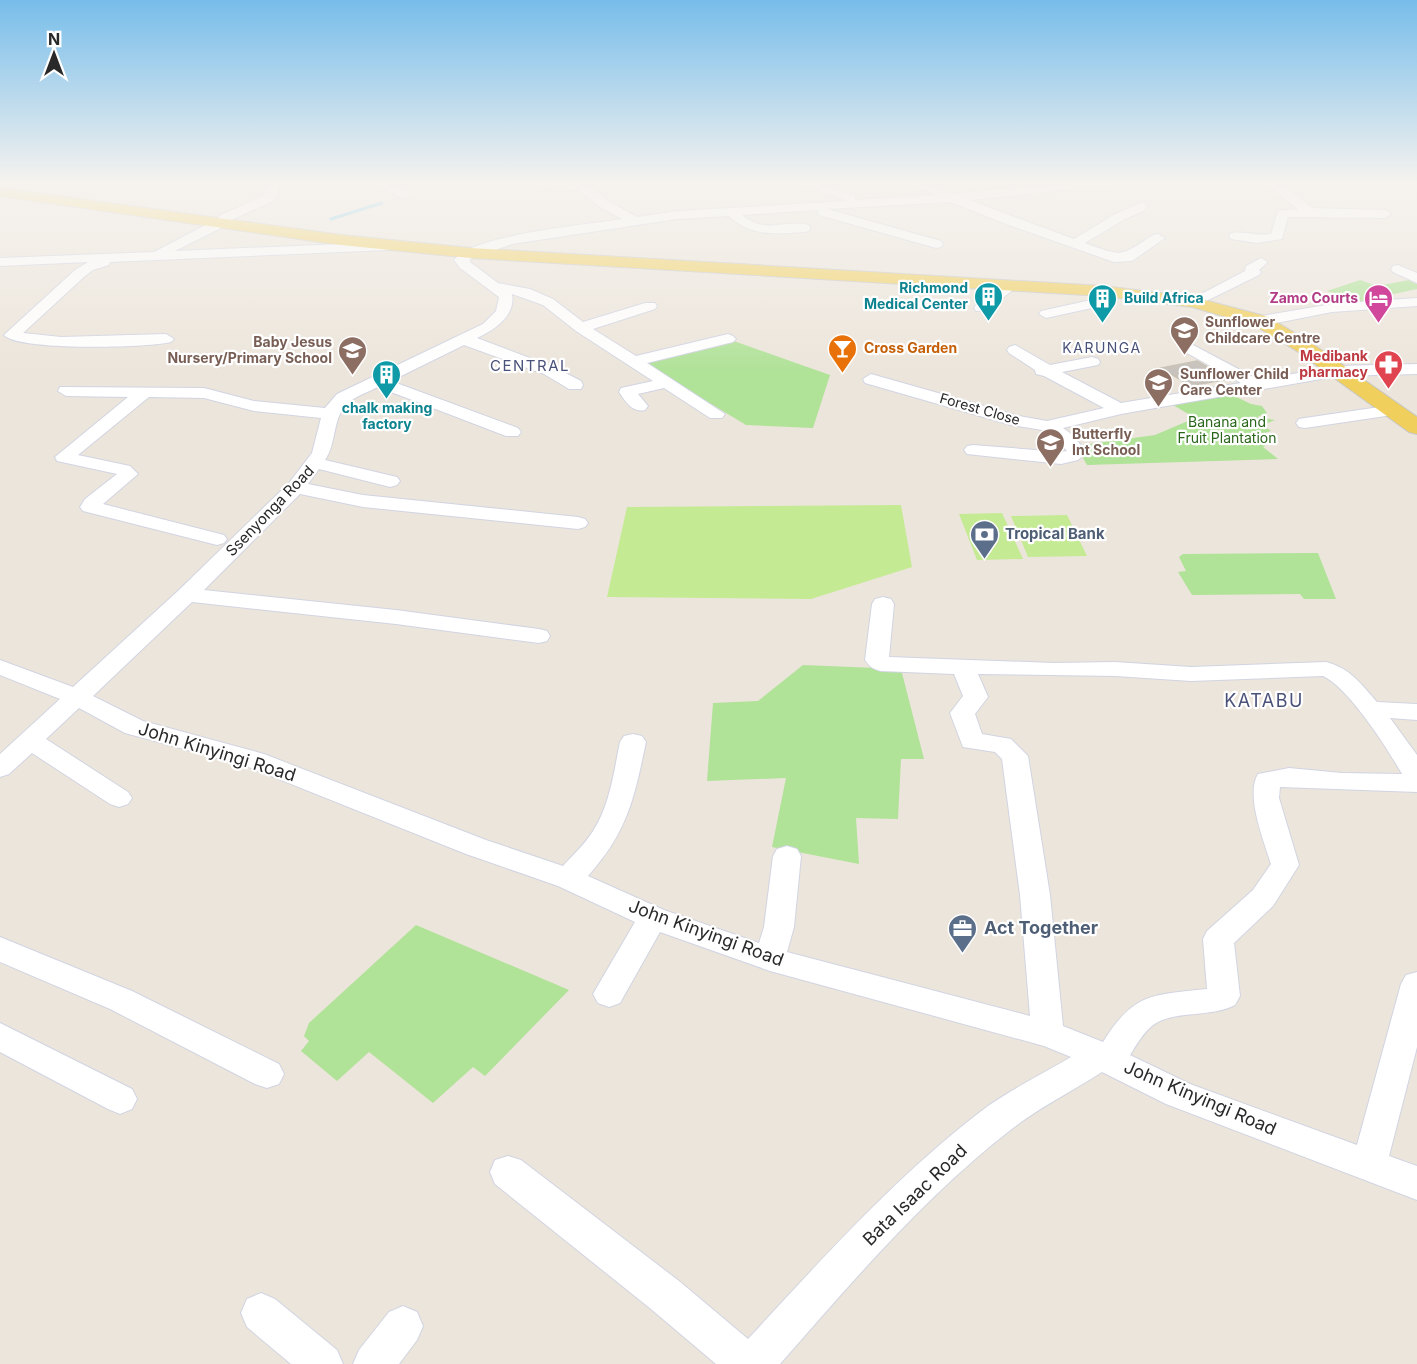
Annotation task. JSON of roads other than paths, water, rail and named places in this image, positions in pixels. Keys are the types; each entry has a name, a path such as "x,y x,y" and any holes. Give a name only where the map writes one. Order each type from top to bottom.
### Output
{"main road":[{"path":"378,245 471,253 1103,291 1192,302 1261,321 1409,419"}],"street":[{"path":"153,257 177,245"},
{"path":"495,245 471,253 462,258 462,261 485,282 497,287 525,292 548,302 582,328 716,414"},
{"path":"1078,245 1120,259 1127,258 1148,245"},
{"path":"0,262 388,246"},
{"path":"115,258 88,267 12,335 22,339 66,341 166,339"},
{"path":"0,278 17,269 80,266 93,259"},
{"path":"1192,302 1254,272 1251,268 1261,262"},
{"path":"1398,269 1417,279"},
{"path":"1236,281 1256,285"},
{"path":"981,308 1009,286"},
{"path":"66,391 204,393 254,406 331,414 344,398 488,327 503,312 506,296 497,287"},
{"path":"1046,314 1096,303 1102,300 1103,291"},
{"path":"1261,321 1332,308 1417,302"},
{"path":"1371,304 1417,315"},
{"path":"582,328 650,306"},
{"path":"464,339 550,371 575,385"},
{"path":"635,361 728,339"},
{"path":"1015,350 1119,409"},
{"path":"1193,350 1257,385"},
{"path":"1025,374 1092,362"},
{"name":"Forest Close","path":"871,379 1017,421 1047,426 1119,409 1338,371 1415,365"},
{"path":"376,381 512,432"},
{"path":"639,406 626,393 666,383"},
{"path":"144,393 64,457 123,470 129,474 90,507 227,542"},
{"name":"Ssenyonga Road","path":"0,768 187,595 227,542 296,487 316,463 321,453 331,414"},
{"path":"1305,423 1409,419"},
{"path":"973,450 1061,458 1078,452 1064,437 1047,426"},
{"path":"316,463 390,481"},
{"path":"296,487 353,499 409,507 578,523"},
{"path":"187,595 396,617 539,636"},
{"path":"882,604 878,662 963,667 1115,669 1191,674 1326,669 1340,675 1370,709 1401,750 1417,780 1342,782 1289,777 1267,780 1266,798 1285,865 1263,898 1218,939 1224,996 1216,1001 1170,1005 1146,1012 1133,1023 1106,1058"},
{"path":"963,667 976,697 962,713 972,741 1002,745 1015,756 1035,895 1048,1034"},
{"name":"John Kinyingi Road","path":"0,668 76,697 134,727 255,760 476,847 568,879 653,918 770,958 1048,1034 1106,1058 1178,1094 1417,1183"},
{"path":"1370,709 1417,712"},
{"path":"30,740 119,798"},
{"path":"568,879 601,840 611,824 625,782 633,742"},
{"path":"770,958 779,927 787,856"},
{"path":"609,994 653,918"},
{"path":"0,949 121,1000 267,1074"},
{"path":"1369,1166 1417,984"},
{"path":"0,1036 120,1099"},
{"name":"Bata Isaac Road","path":"753,1364 820,1288 938,1169 1002,1116 1106,1058"},
{"path":"508,1172 665,1295 747,1364"},
{"path":"261,1313 323,1364"},
{"path":"373,1364 403,1326"}],"place":[{"name":"Richmond Medical Center","path":"989,322"},
{"name":"Build Africa","path":"1103,324"},
{"name":"Zamo Courts","path":"1379,324"},
{"name":"Sunflower Childcare Centre","path":"1184,356"},
{"name":"Cross Garden","path":"843,374"},
{"name":"Baby Jesus Nursery/Primary School","path":"353,376"},
{"name":"Medibank pharmacy","path":"1389,390"},
{"name":"chalk making factory","path":"387,400"},
{"name":"Sunflower Child Care Center","path":"1159,408"},
{"name":"Butterfly Int School","path":"1051,468"},
{"name":"Tropical Bank","path":"984,560"},
{"name":"Act Together","path":"963,954"}],"district":[{"name":"KARUNGA","path":"1102,348"},
{"name":"CENTRAL","path":"530,366"},
{"name":"KATABU","path":"1264,701"}],"park label":[{"name":"Banana and Fruit Plantation","path":"1227,430"}]}
